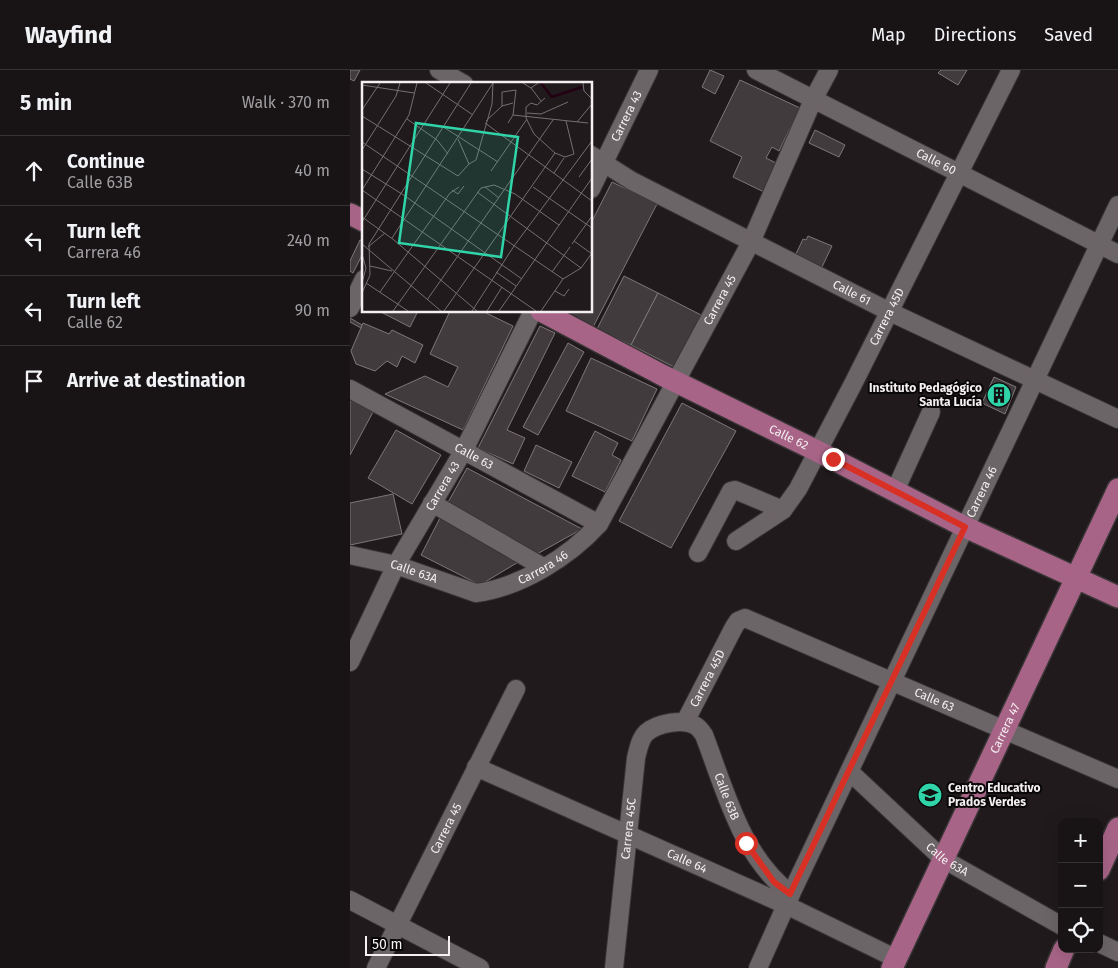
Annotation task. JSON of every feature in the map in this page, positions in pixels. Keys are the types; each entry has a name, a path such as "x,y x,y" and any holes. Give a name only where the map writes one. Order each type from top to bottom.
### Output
{"main road":[{"path":"350,214 362,220"},
{"name":"Calle 62","path":"543,312 675,381 818,451 965,527 1118,598"},
{"name":"Carrera 47","path":"895,963 1118,489"},
{"path":"1102,863 1118,828"},
{"path":"1056,968 1062,953"}],"street":[{"path":"439,70 460,82"},
{"path":"465,82 472,70"},
{"name":"Carrera 43","path":"592,186 598,159 649,70"},
{"name":"Calle 60","path":"756,70 959,175 1118,254"},
{"name":"Carrera 45","path":"599,524 751,242 813,100 829,70"},
{"name":"Carrera 45D","path":"736,541 783,510 798,489 890,312 1011,70"},
{"name":"Calle 61","path":"598,159 632,181 890,312 1118,420"},
{"name":"Carrera 46","path":"758,968 788,900 1118,205"},
{"path":"350,308 362,283"},
{"name":"Carrera 43","path":"350,662 396,566 464,450 533,312"},
{"name":"Calle 63","path":"350,389 599,524"},
{"path":"895,491 931,412"},
{"path":"698,553 731,490 736,490 783,510"},
{"path":"432,503 543,567"},
{"name":"Carrera 46","path":"476,593 500,587 543,567 576,547 599,524"},
{"name":"Calle 63A","path":"350,555 396,566 476,593"},
{"name":"Carrera 45D","path":"685,722 734,627 738,621 750,619"},
{"name":"Calle 63","path":"750,619 1118,780"},
{"name":"Carrera 45","path":"376,968 516,689"},
{"name":"Carrera 45C","path":"614,968 640,744 646,733 656,727 685,722"},
{"name":"Calle 63B","path":"685,722 696,726 704,735 734,815 754,856 788,900"},
{"name":"Calle 64","path":"476,767 628,836 788,900 895,963"},
{"name":"Calle 63A","path":"850,772 943,859 1058,924"},
{"path":"350,900 398,923 480,968"},
{"path":"1103,946 1118,952"}],"building":[{"path":"350,70 360,70 354,81 350,79"},
{"path":"710,70 724,76 715,94 702,87"},
{"path":"941,70 967,70 958,85 938,73"},
{"path":"740,80 800,108 779,151 772,147 766,158 780,165 766,193 733,177 742,157 710,141"},
{"path":"815,130 845,145 839,157 809,143"},
{"path":"612,182 657,204 592,329 560,312 592,312 592,221"},
{"path":"808,236 832,246 822,267 795,256 803,239 806,240"},
{"path":"360,240 362,240 362,255 353,273 350,271 350,261"},
{"path":"624,276 658,293 631,345 597,329"},
{"path":"658,293 703,316 676,368 631,345"},
{"path":"381,312 418,312 410,327"},
{"path":"450,312 484,312 513,326 463,430 385,394 425,376 448,387 458,367 430,354"},
{"path":"350,318 362,325 361,328 350,322"},
{"path":"363,323 389,334 392,330 423,345 415,363 402,356 397,367 387,361 375,371 356,364 351,351"},
{"path":"540,326 555,333 507,430 525,438 513,464 478,448"},
{"path":"568,343 584,352 538,435 523,427"},
{"path":"591,358 657,389 632,441 566,411"},
{"name":"Instituto Pedagógico Santa Lucía","path":"994,377 1016,387 1005,414 982,403"},
{"path":"350,400 373,412 350,455"},
{"path":"682,403 736,431 671,548 619,521"},
{"path":"396,430 441,455 412,504 368,478"},
{"path":"595,431 618,443 612,455 621,460 605,492 572,476"},
{"path":"536,445 572,462 559,488 524,471"},
{"path":"467,468 582,529 537,554 446,506"},
{"path":"393,494 402,534 350,545 350,503"},
{"path":"441,516 525,558 480,585 421,555"}],"place":[{"name":"Instituto Pedagógico Santa Lucía","path":"999,395"},
{"name":"Centro Educativo Prados Verdes","path":"930,795"}],"route":[{"path":"746,843 774,882 790,894 850,772 965,527 833,459"}]}
